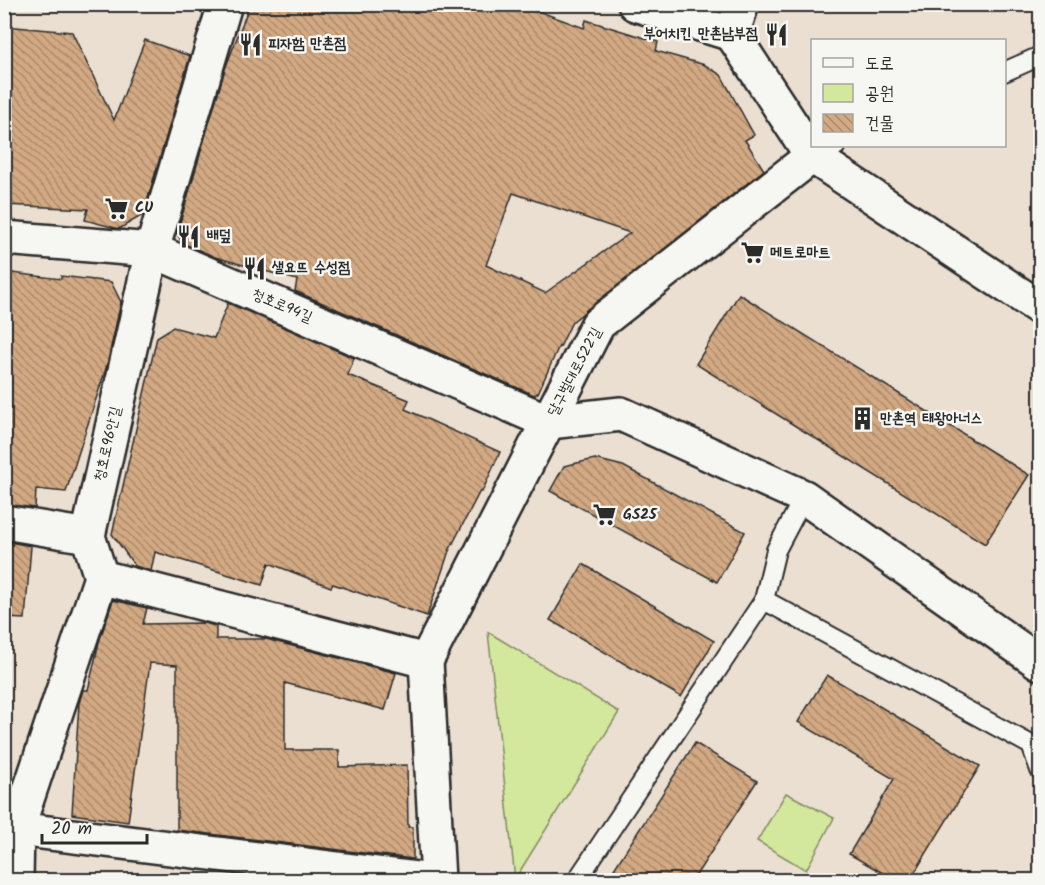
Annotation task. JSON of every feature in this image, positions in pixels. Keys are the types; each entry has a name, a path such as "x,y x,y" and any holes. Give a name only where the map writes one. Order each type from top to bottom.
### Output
{"street":[{"name":"청호로96안길","path":"88,536 152,250 225,4"},
{"path":"635,4 737,20 811,131"},
{"path":"824,151 1041,308"},
{"name":"달구벌대로522길","path":"426,661 598,324 824,151"},
{"name":"청호로94길","path":"4,238 152,250 549,422"},
{"path":"549,422 621,414 804,497 1041,663"},
{"path":"4,522 88,536 101,577 11,829 16,880"},
{"path":"101,577 426,661 438,880"},
{"path":"11,829 426,880"}],"lane":[{"path":"1006,72 1041,56"},
{"path":"577,880 764,600 776,550 804,497"},
{"path":"764,600 1031,746 1041,770"}],"green space":[{"path":"488,632 619,712 515,879"},
{"path":"786,793 834,818 806,870 757,841"}],"building":[{"path":"250,4 519,4 584,28 586,20 658,42 656,51 705,65 721,75 754,135 745,140 764,170 572,322 538,393 534,395 295,291 297,280 215,257 182,243 177,233 225,69","holes":["513,193 630,233 545,293 486,265"]},
{"path":"4,26 72,32 114,120 145,40 190,56 143,215 119,229 85,220 88,209 4,205"},
{"path":"4,272 111,282 121,302 107,365 66,492 36,489 35,508 4,504"},
{"name":"만촌역 태왕아너스","path":"739,294 1029,475 985,544 696,364"},
{"path":"228,303 354,358 348,375 409,400 405,409 500,452 482,492 480,491 449,551 427,616 333,584 331,587 269,563 262,585 155,552 151,571 135,566 112,534 157,337 173,327 214,338"},
{"path":"595,459 623,466 745,532 717,582 550,491 564,466"},
{"path":"4,541 31,546 25,619 4,618"},
{"path":"583,564 714,641 681,697 550,620"},
{"path":"113,600 147,608 143,624 204,623 216,626 216,639 266,639 396,673 385,710 285,683 285,750 339,750 339,767 407,765 408,827 413,827 413,859 177,830 177,665 150,663 128,822 72,814 79,703 83,690 88,690 99,642"},
{"path":"827,675 980,766 910,880 895,880 849,854 894,779 798,722"},
{"path":"695,743 757,781 693,880 607,880"}],"place":[{"name":"부어치킨 만촌남부점","path":"776,34"},
{"name":"피자함 만촌점","path":"250,44"},
{"name":"CU","path":"117,208"},
{"name":"배덮","path":"189,236"},
{"name":"메트로마트","path":"752,253"},
{"name":"샐요뜨 수성점","path":"254,268"},
{"name":"만촌역 태왕아너스","path":"862,419"},
{"name":"GS25","path":"605,515"}]}
